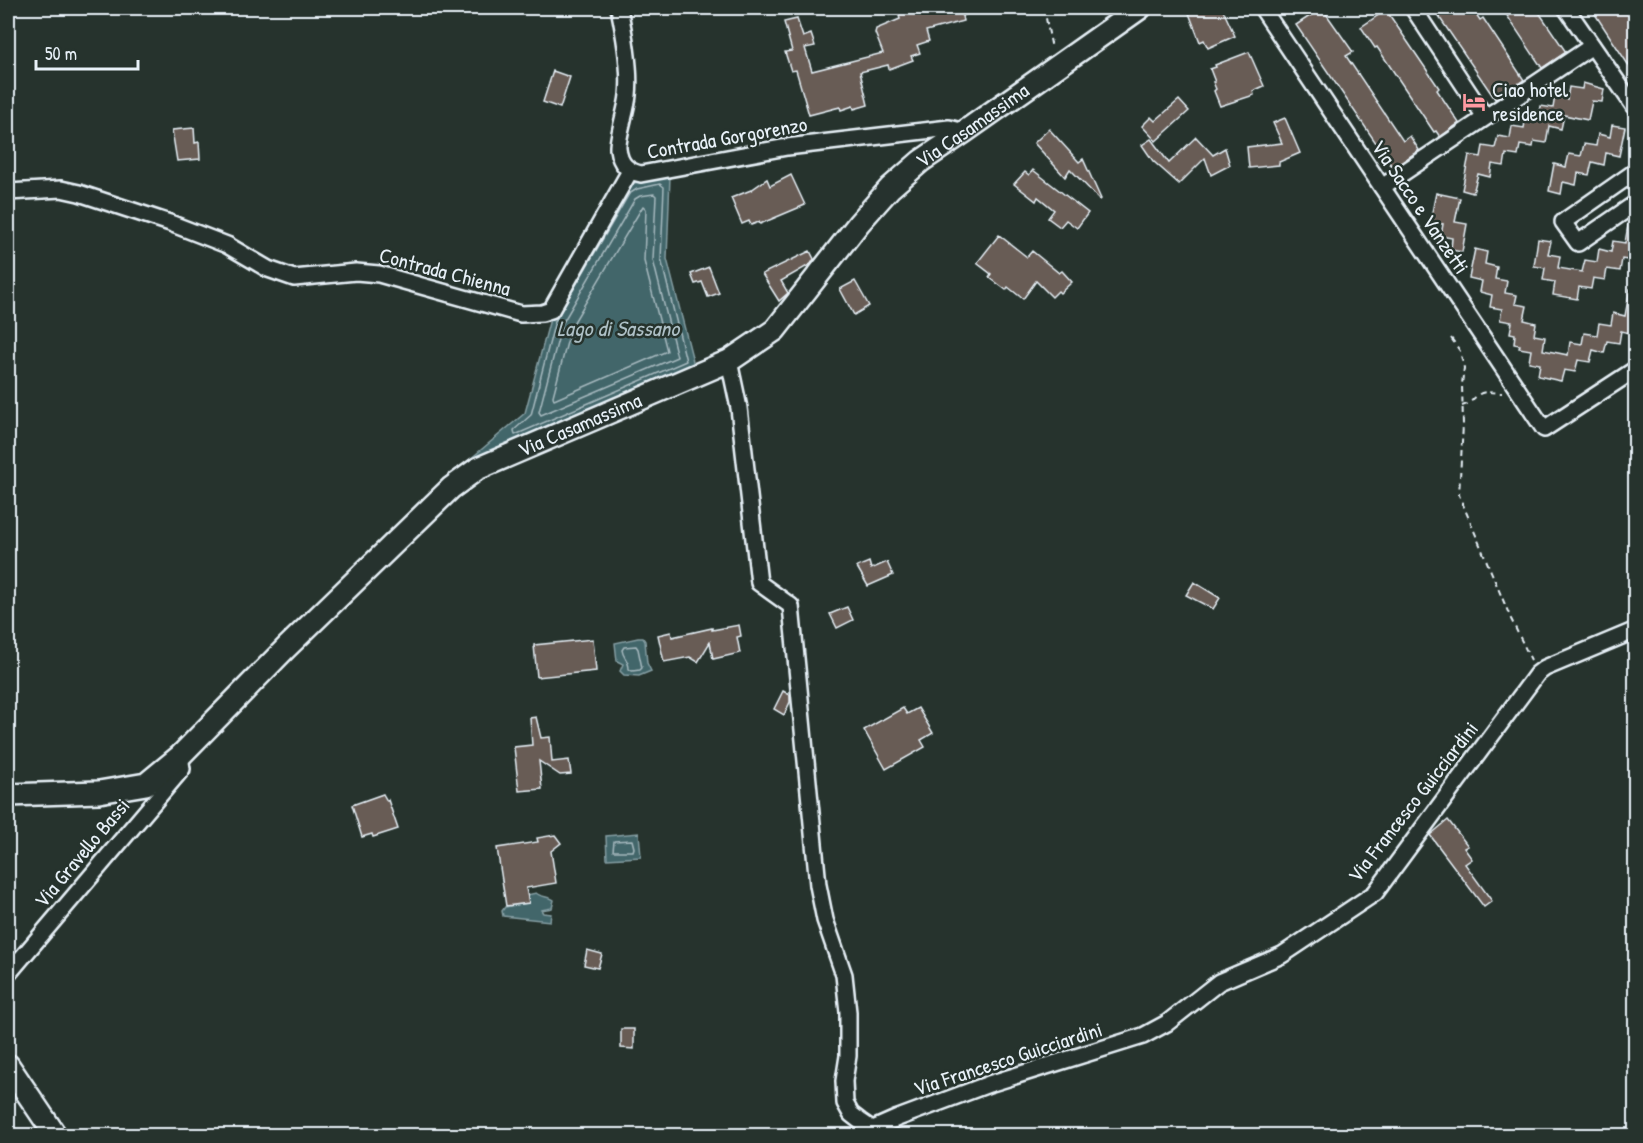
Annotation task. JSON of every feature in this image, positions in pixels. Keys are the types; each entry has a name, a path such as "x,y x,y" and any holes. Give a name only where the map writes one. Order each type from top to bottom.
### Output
{"main road":[{"name":"Via Casamassima","path":"8,795 99,792 146,784 180,756 286,648 451,488 477,469 729,361 775,330 828,261 890,188 921,161 1140,8"},
{"path":"8,1065 56,1136"}],"street":[{"name":"Contrada Gorgorenzo","path":"619,8 625,37 629,92 618,147 622,162 630,171 641,174 787,147 949,128 964,132"},
{"name":"Via Sacco e Vanzetti","path":"1262,8 1544,429 1635,369"},
{"path":"1413,8 1485,117"},
{"path":"1566,8 1635,109"},
{"path":"1382,187 1592,46"},
{"name":"Contrada Chienna","path":"8,192 62,189 79,193 218,241 268,269 294,278 356,272 380,274 521,314 532,314 550,310 630,171"},
{"path":"1635,171 1563,222 1578,243 1635,203"},
{"path":"729,361 739,408 759,583 791,606 818,885 825,920 844,975 848,1012 845,1103 851,1114 876,1131"},
{"name":"Via Francesco Guicciardini","path":"876,1131 989,1084 1143,1036 1167,1023 1220,982 1282,955 1375,893 1538,674 1545,668 1635,630"},
{"name":"Via Gravello Bassi","path":"8,974 182,768 180,756"}],"path":[{"path":"1044,8 1055,68"},
{"path":"1451,338 1460,351 1464,368 1459,495 1511,619 1538,674"},
{"path":"1462,406 1473,403 1478,396 1488,392 1518,392"}],"water":[{"name":"Lago di Sassano","path":"670,176 667,259 694,365 463,465 525,413 550,319 625,189 634,183"},
{"path":"643,638 645,641 647,663 651,671 639,676 624,675 620,671 623,664 617,661 615,643"},
{"path":"639,833 641,857 607,859 606,836"},
{"path":"536,893 554,900 552,908 541,910 543,913 551,914 550,921 503,916 502,911 505,907 528,903 527,895"}],"building":[{"path":"897,8 981,9 962,16 963,21 926,31 929,41 917,45 920,53 911,56 913,60 889,69 888,65 860,72 868,105 841,110 840,107 809,115 796,70 791,71 785,52 792,51 784,22 797,19 803,37 811,34 815,46 805,48 812,71 883,53 875,33 876,29 900,19"},
{"path":"1187,8 1222,8 1235,36 1208,48 1204,40 1200,42"},
{"path":"1322,8 1353,52 1346,56 1403,141 1410,136 1419,150 1393,168 1296,25"},
{"path":"1433,8 1472,8 1480,20 1483,18 1524,80 1495,99"},
{"path":"1502,8 1536,8 1566,52 1542,68"},
{"path":"1591,8 1631,8 1635,13 1635,75"},
{"path":"1386,10 1439,88 1437,90 1459,123 1440,137 1436,131 1434,132 1361,27"},
{"path":"1249,52 1264,86 1253,91 1254,95 1220,106 1214,91 1216,89 1213,82 1215,82 1210,69"},
{"path":"553,71 570,77 560,108 543,102"},
{"path":"1583,83 1604,89 1602,102 1592,101 1588,120 1564,115 1561,129 1549,126 1546,143 1534,141 1533,147 1520,145 1518,156 1506,154 1504,166 1492,164 1490,177 1478,174 1473,193 1462,190 1469,155 1481,157 1483,146 1495,148 1498,136 1510,138 1512,126 1524,128 1526,116 1539,119 1541,106 1553,108 1555,96 1567,99 1569,87 1582,89"},
{"path":"1179,100 1189,111 1156,141 1142,126 1151,117 1155,121"},
{"path":"1285,118 1300,153 1279,162 1279,165 1249,168 1247,147 1282,143 1273,123"},
{"path":"1612,125 1625,127 1619,156 1606,153 1604,165 1592,162 1589,175 1578,173 1576,185 1563,182 1561,194 1549,191 1554,164 1566,167 1569,154 1581,156 1584,144 1596,146 1598,134 1610,137"},
{"path":"194,128 195,143 199,142 200,159 177,161 172,130"},
{"path":"1049,129 1079,162 1083,159 1100,200 1070,169 1065,177 1034,143"},
{"path":"1196,137 1213,155 1225,148 1230,165 1211,175 1205,158 1179,184 1153,161 1142,145 1151,139 1169,163"},
{"path":"1033,170 1088,213 1077,228 1066,220 1060,227 1048,218 1054,210 1038,197 1036,201 1014,184 1025,172 1029,175"},
{"path":"791,175 805,205 760,224 759,222 751,225 749,221 742,224 731,198 751,190 767,179 770,186"},
{"path":"1436,193 1460,198 1455,222 1467,224 1462,252 1451,250 1452,238 1441,236 1443,224 1430,222"},
{"path":"1635,216 1634,261 1622,259 1620,271 1607,269 1605,280 1593,278 1591,289 1579,287 1577,299 1553,295 1555,282 1543,280 1545,268 1534,266 1538,239 1551,241 1548,254 1560,256 1558,268 1582,272 1585,260 1597,262 1599,249 1611,252 1613,241 1625,243 1629,220"},
{"path":"999,235 1027,257 1032,251 1059,273 1062,271 1072,282 1052,297 1036,281 1023,299 1008,287 1006,290 989,277 991,274 977,263"},
{"path":"1475,249 1487,252 1485,264 1497,267 1495,279 1507,281 1505,293 1517,295 1515,304 1527,306 1524,320 1536,323 1534,335 1545,337 1543,350 1568,355 1570,342 1582,344 1584,333 1597,335 1599,323 1611,325 1613,313 1625,316 1630,289 1635,290 1634,334 1621,331 1619,343 1607,341 1604,353 1593,350 1590,362 1578,360 1575,372 1564,370 1561,381 1538,376 1540,364 1529,362 1531,350 1519,348 1520,345 1514,344 1515,334 1510,333 1512,322 1500,320 1502,309 1490,307 1492,295 1480,292 1482,281 1469,278"},
{"path":"810,251 814,259 811,264 781,281 788,293 779,301 762,274"},
{"path":"709,267 719,293 708,297 702,282 695,284 691,274"},
{"path":"855,281 869,306 854,315 840,289"},
{"path":"869,562 871,569 887,562 893,575 868,586 857,567"},
{"path":"1194,582 1220,598 1213,609 1186,595"},
{"path":"847,607 853,620 837,628 830,614"},
{"path":"739,625 741,636 737,637 740,653 713,659 710,642 698,662 690,657 664,662 658,635 671,632 672,637 712,628 712,630"},
{"path":"593,639 596,671 537,677 534,645"},
{"path":"783,691 790,695 790,702 784,715 774,709"},
{"path":"903,708 907,714 918,708 933,733 921,740 925,747 886,769 864,730"},
{"path":"536,717 541,738 550,737 552,762 569,760 571,774 560,775 539,761 542,789 519,791 514,747 532,745 530,718"},
{"path":"383,794 388,800 398,829 373,837 372,834 362,837 352,805"},
{"path":"1448,820 1468,846 1464,848 1472,859 1465,864 1492,901 1484,907 1430,835"},
{"path":"555,835 561,843 551,851 556,883 526,888 529,903 506,906 497,848 538,842 537,838"},
{"path":"587,950 602,954 598,968 584,965"},
{"path":"621,1029 634,1029 634,1049 621,1048"}],"place":[{"name":"Ciao hotel residence","path":"1474,102"}]}
